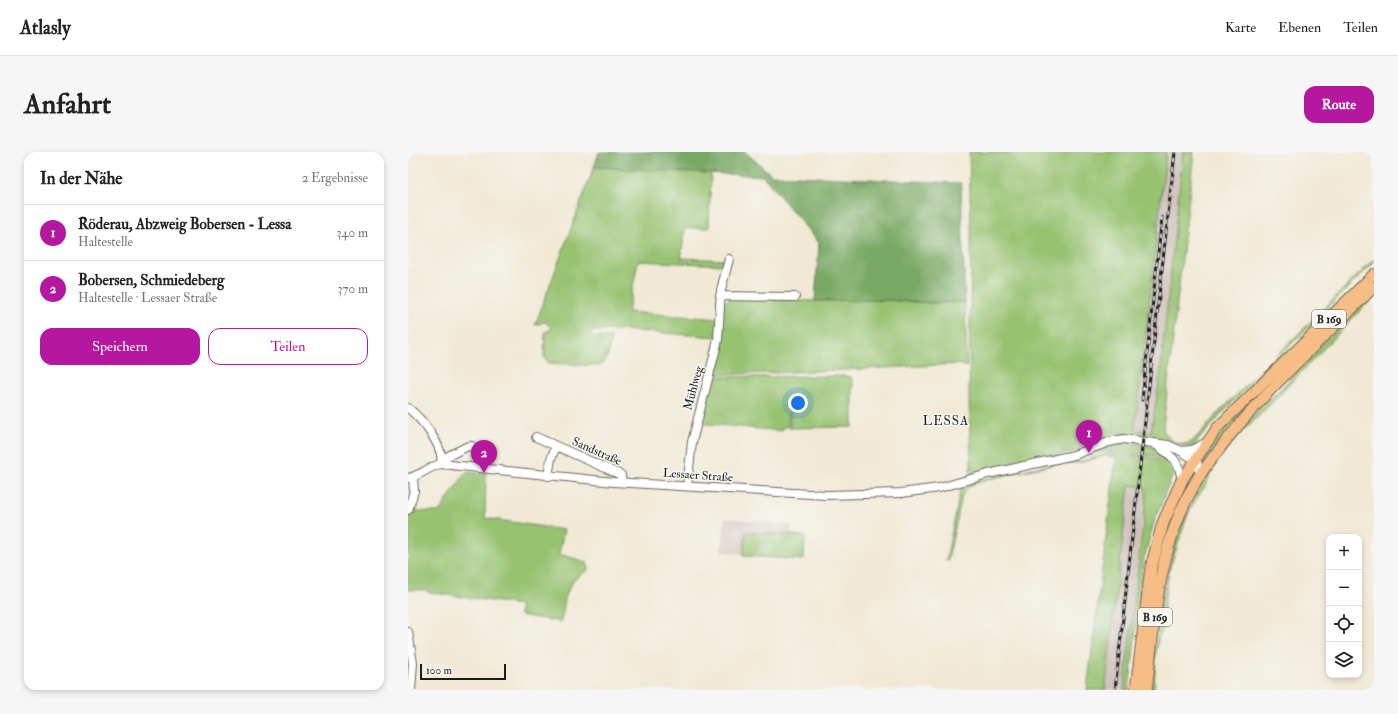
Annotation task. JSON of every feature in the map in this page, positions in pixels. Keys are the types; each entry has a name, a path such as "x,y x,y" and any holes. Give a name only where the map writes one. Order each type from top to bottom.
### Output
{"highway":[{"name":"B 169","path":"1146,690 1159,586 1170,545 1185,502 1200,475"},
{"name":"B 169","path":"1136,690 1151,568 1163,522 1182,480"}],"main road":[{"name":"B 169","path":"1182,480 1194,459 1217,428 1374,274"},
{"name":"B 169","path":"1200,475 1225,439 1249,412 1374,287"}],"street":[{"name":"Mühlweg","path":"687,486 692,442 718,340 720,296 729,259"},
{"path":"720,296 794,297"},
{"path":"408,408 421,419 441,453 441,462"},
{"name":"Sandstraße","path":"536,437 621,475 622,482"},
{"name":"Lessaer Straße","path":"411,478 429,467 441,462 548,476 802,495 885,494 939,488 988,474 1074,455 1116,440 1132,439 1168,445 1181,450"},
{"path":"1154,443 1172,455 1178,462 1182,480"},
{"path":"1181,450 1192,450 1205,443"},
{"path":"441,462 466,447 472,446"},
{"name":"Sandstraße","path":"548,476 551,459 556,446"},
{"path":"1181,450 1194,459 1199,466 1200,475"},
{"path":"408,510 414,491 411,478"},
{"path":"408,632 413,663 411,690"}],"shaded area":[{"path":"1166,152 1183,152 1160,376 1151,432 1124,690 1105,690"},
{"path":"725,518 792,525 791,536 746,532 743,554 721,551"}],"green space":[{"path":"599,152 745,152 772,175 961,183 965,302 931,303 887,300 815,301 819,243 763,176 594,167"},
{"path":"969,152 1166,152 1135,430 1151,432 1160,376 1183,152 1194,152 1163,428 1168,437 1180,444 1190,443 1194,440 1222,409 1374,259 1374,262 1229,406 1192,447 1185,447 1176,444 1175,446 1164,440 1163,442 1135,435 1120,434 1082,450 971,475 969,469 971,468 969,399 971,235"},
{"path":"594,167 711,172 709,228 685,228 681,258 726,260 725,265 638,261 628,312 719,319 716,337 624,330 592,331 590,336 611,338 607,357 603,364 599,366 549,363 544,357 545,332 552,329 545,322 535,325"},
{"path":"1374,280 1374,282 1239,417 1224,434 1202,466 1199,461 1233,419"},
{"path":"1374,292 1374,296 1260,415 1240,433 1216,463 1204,488 1193,504 1187,517 1169,571 1162,619 1165,626 1159,636 1156,652 1154,690 1149,690 1161,598 1177,535 1202,481 1214,461 1260,407 1282,388 1301,365"},
{"path":"730,297 797,301 887,300 931,303 965,302 967,367 958,364 712,375 724,304"},
{"path":"711,377 851,377 853,384 853,427 790,428 790,398 788,427 782,427 782,431 697,423"},
{"path":"1125,442 1152,446 1169,458 1110,451 1093,454 1092,451"},
{"path":"1110,453 1165,460 1172,464 1175,469 1155,519 1144,558 1129,690 1124,690 1146,495 1145,487 1129,485 1105,690 1087,690 1116,457 1102,457 1078,463 1068,463 1032,469 977,483 968,488 962,496 948,560 946,560 961,486 989,478 1073,459 1077,462"},
{"path":"466,472 486,474 485,518 564,530 559,554 587,562 588,570 574,580 567,592 561,622 520,615 520,605 427,592 427,590 408,590 408,516 417,511 439,512"},
{"path":"746,532 805,536 804,560 743,556"}],"railway":[{"path":"1115,690 1175,152"},
{"path":"1142,400 1162,217"}],"place":[{"name":"Röderau, Abzweig Bobersen - Lessa","path":"1089,453"},
{"name":"Bobersen, Schmiedeberg","path":"484,473"}],"district":[{"name":"LESSA","path":"946,420"}]}
